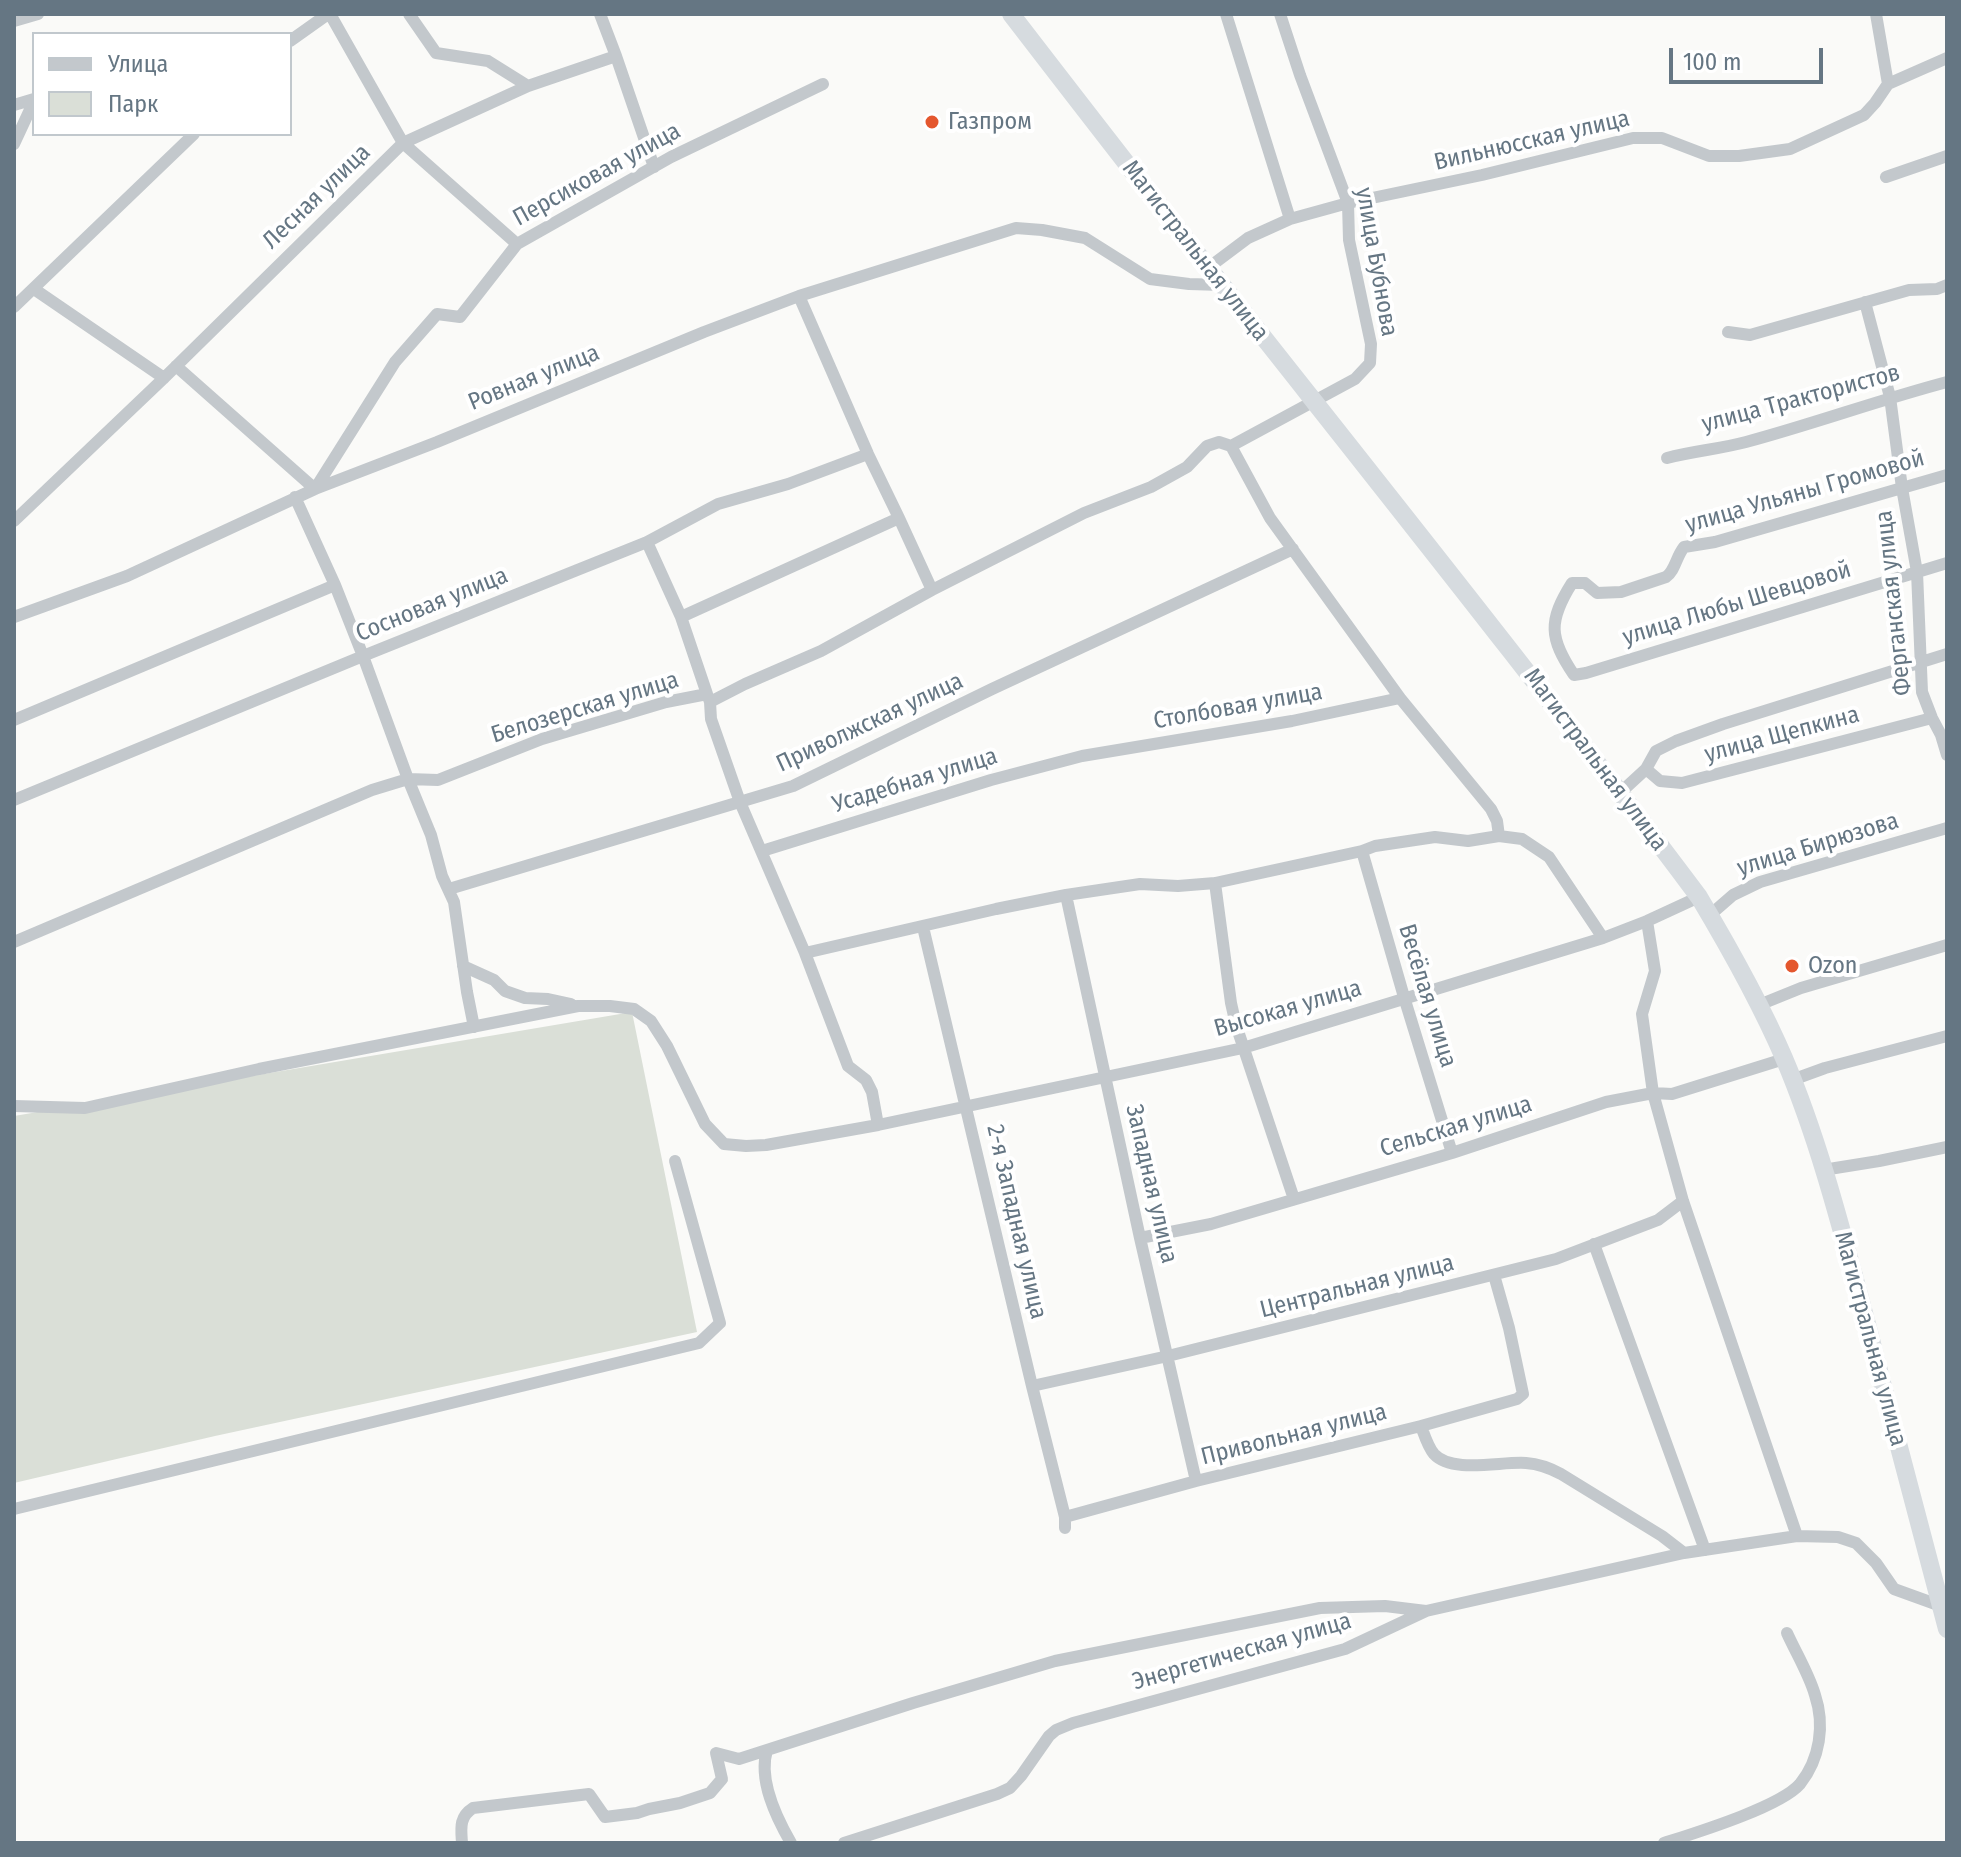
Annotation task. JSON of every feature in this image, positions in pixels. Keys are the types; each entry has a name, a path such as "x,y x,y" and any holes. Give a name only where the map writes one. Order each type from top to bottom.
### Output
{"highway":[{"name":"Магистральная улица","path":"1011,14 1208,268 1442,561 1621,792 1710,915 1759,1005 1811,1130 1939,1568 1941,1606 1947,1629"}],"street":[{"path":"14,21 38,14"},
{"path":"292,40 329,14 403,143 517,244"},
{"path":"409,14 436,53 488,61 528,86"},
{"path":"600,14 654,167"},
{"path":"1226,14 1290,219"},
{"name":"улица Бубнова","path":"1280,14 1348,203 1349,240 1371,344 1370,363 1355,379 1314,402"},
{"path":"1876,14 1888,84"},
{"name":"Лесная улица","path":"14,521 403,143 528,86 616,56"},
{"name":"Вильнюсская улица","path":"1208,268 1248,238 1290,219 1633,138 1662,138 1709,156 1739,156 1790,149 1864,115 1888,84 1947,58"},
{"name":"Персиковая улица","path":"315,489 395,362 437,314 460,317 517,244 654,167 823,84"},
{"path":"14,144 32,104"},
{"path":"14,307 192,136"},
{"path":"1886,177 1947,156"},
{"name":"Ровная улица","path":"14,617 127,576 295,497 704,332 799,296 1016,228 1085,238 1150,279 1222,285"},
{"path":"1728,332 1750,335 1909,290 1937,289 1947,285"},
{"path":"34,289 164,378"},
{"path":"799,296 932,590"},
{"name":"Ферганская улица","path":"1865,302 1890,397 1917,572 1922,692 1947,751"},
{"path":"176,366 315,489"},
{"name":"улица Трактористов","path":"1667,458 1743,443 1947,382"},
{"name":"Белозерская улица","path":"14,942 372,790 408,779 438,780 542,739 666,702 709,698 745,684 821,651 932,590 1084,513 1151,487 1187,467 1213,443 1231,446 1314,402"},
{"path":"1231,446 1270,518 1400,698 1491,809 1499,836"},
{"name":"Сосновая улица","path":"14,800 647,542 718,504 788,484 868,454"},
{"name":"улица Ульяны Громовой","path":"1586,673 1574,675 1561,656 1553,629 1559,604 1572,583 1585,583 1597,593 1621,592 1666,577 1684,547 1715,542 1947,475"},
{"path":"295,497 363,656 454,902 474,1027"},
{"path":"681,617 899,518"},
{"path":"647,542 694,652 709,698 711,719 740,802 805,953 848,1066 866,1080 872,1092 878,1125"},
{"name":"Приволжская улица","path":"449,889 793,786 1293,549"},
{"name":"улица Любы Шевцовой","path":"1586,673 1947,563"},
{"path":"14,720 335,585"},
{"path":"1621,792 1646,769 1656,751 1676,741 1947,654"},
{"name":"Столбовая улица","path":"1082,756 1292,721 1400,698"},
{"name":"улица Щепкина","path":"1646,769 1660,781 1682,783 1932,718"},
{"name":"Усадебная улица","path":"762,851 991,780 1082,756"},
{"name":"улица Бирюзова","path":"1710,915 1733,895 1760,882 1947,828"},
{"path":"805,953 1066,895 1140,884 1178,886 1215,883 1375,846 1435,837 1468,841 1499,836 1522,839 1549,857 1603,938"},
{"name":"Весёлая улица","path":"1362,851 1452,1153"},
{"path":"1215,883 1231,1003 1294,1199"},
{"name":"Западная улица","path":"1066,895 1196,1481"},
{"name":"Высокая улица","path":"578,1006 634,1009 651,1021 667,1046 705,1124 724,1144 766,1145 967,1107 1243,1048 1603,938 1699,897"},
{"path":"1647,921 1655,971 1642,1014 1653,1093 1683,1201 1797,1536"},
{"name":"2-я Западная улица","path":"923,927 1065,1523"},
{"path":"1759,1005 1801,988 1947,945"},
{"path":"463,966 494,980 505,991 525,998 548,999 578,1006"},
{"path":"14,1106 85,1108 259,1069 578,1006"},
{"path":"1792,1080 1825,1068 1947,1036"},
{"name":"Сельская улица","path":"1140,1238 1211,1224 1452,1153 1606,1102 1653,1093 1672,1094 1784,1059"},
{"path":"1823,1170 1947,1147"},
{"path":"14,1509 699,1343 720,1323 675,1161"},
{"name":"Центральная улица","path":"1032,1386 1168,1356 1556,1259 1658,1220 1683,1201"},
{"path":"1594,1244 1705,1550"},
{"path":"1421,1426 1517,1399 1523,1394 1494,1275"},
{"name":"Привольная улица","path":"1065,1523 1196,1481 1421,1426 1434,1454 1444,1461 1473,1466 1517,1463 1544,1466 1662,1536 1684,1553"},
{"name":"Энергетическая улица","path":"844,1843 1010,1788 1036,1758 1049,1736 1073,1723 1345,1649 1426,1611 1684,1553 1797,1536 1838,1537 1856,1543 1876,1563 1894,1589 1941,1606"},
{"path":"739,1759 1055,1661 1320,1608 1385,1606 1426,1611"},
{"path":"1664,1843 1763,1806 1799,1785 1820,1742 1820,1719 1815,1695 1787,1633"},
{"path":"767,1750 764,1772 782,1829 791,1843"},
{"path":"462,1843 462,1822 473,1808 589,1794 605,1817 637,1813 710,1793 722,1779 716,1753 739,1759 764,1772"}],"green space":[{"path":"632,1012 697,1332 215,1436 14,1483 14,1116"}],"place":[{"name":"Газпром","path":"932,122"},
{"name":"Ozon","path":"1792,966"}]}
